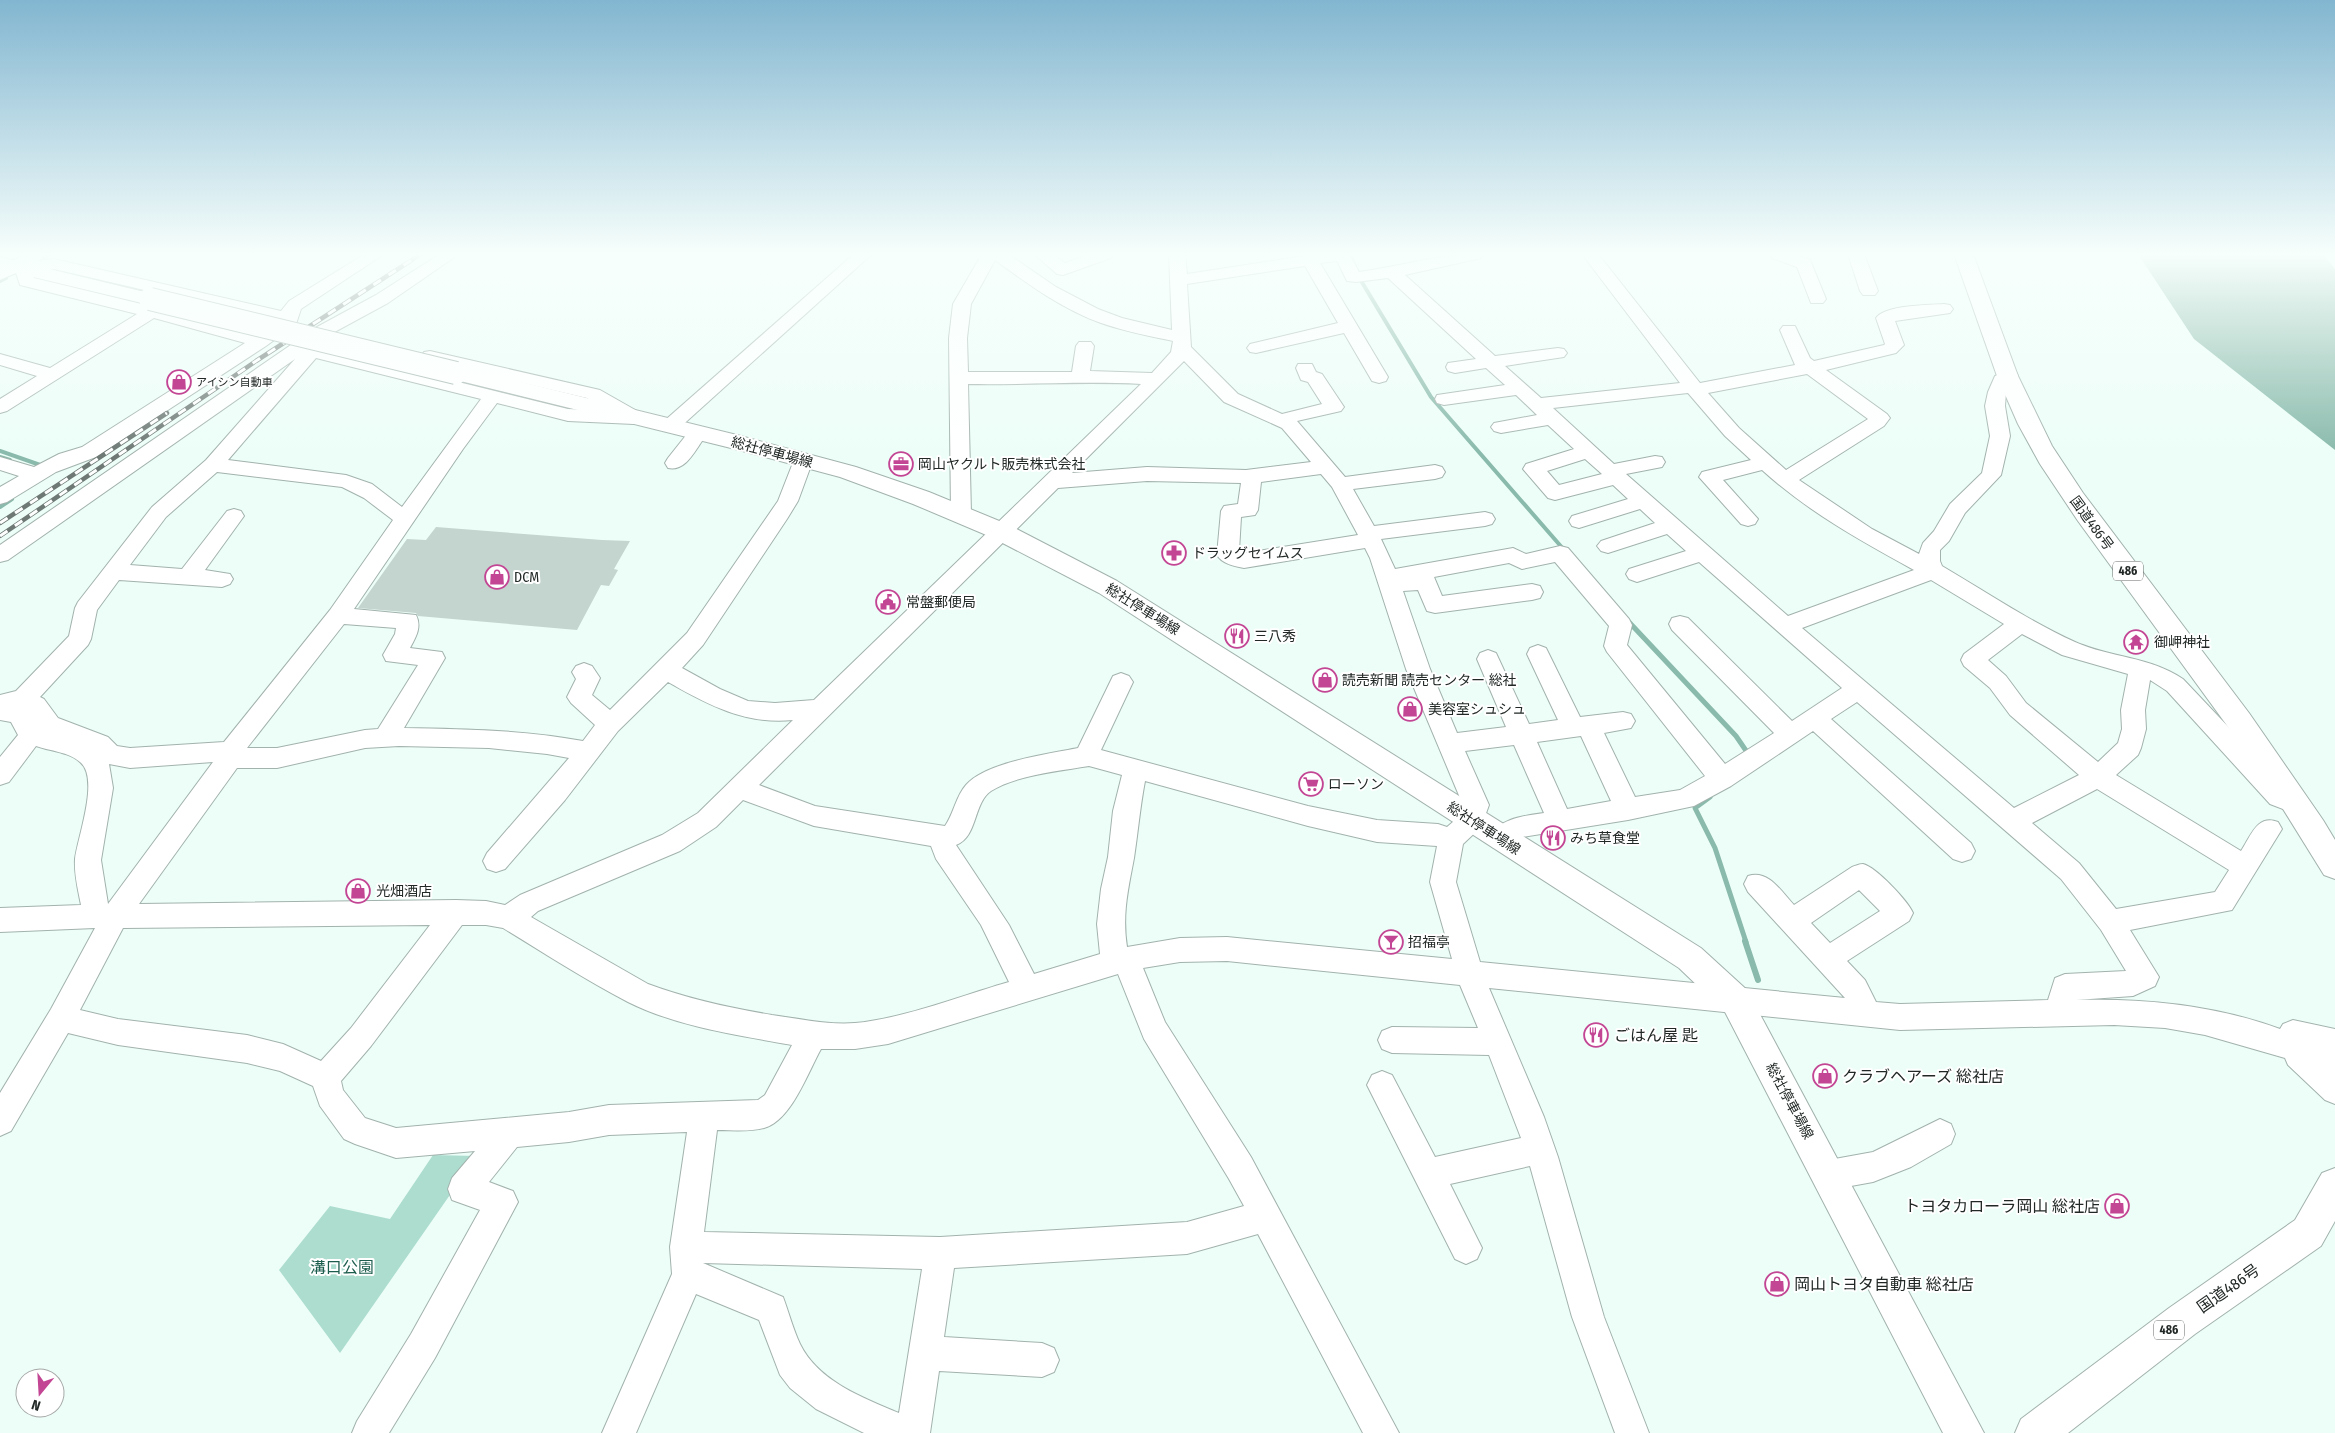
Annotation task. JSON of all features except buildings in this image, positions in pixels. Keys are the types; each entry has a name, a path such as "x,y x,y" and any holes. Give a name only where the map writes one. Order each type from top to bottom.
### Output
{"main road":[{"name":"総社停車場線","path":"222,321 456,373 803,460 883,484 1000,531 1108,587 1219,656 1461,829 1501,839 1690,958 1736,1001 1964,1433"},
{"name":"国道486号","path":"1988,321 2030,425 2066,486 2241,724 2297,805 2335,866"},
{"name":"国道486号","path":"2035,1433 2182,1321 2321,1228 2335,1186"}],"street":[{"path":"0,407 54,375 129,321"},
{"path":"198,321 260,342"},
{"path":"0,497 36,474 68,458 78,457 89,452 260,342 289,321"},
{"path":"9,706 80,640 86,608 159,512 213,465 304,350 323,331 342,321"},
{"path":"670,426 789,321"},
{"path":"960,321 958,378 961,514"},
{"path":"1116,321 1182,343 1231,398 1285,422 1340,484 1381,558 1418,669 1476,805 1461,829 1443,882 1470,975 1540,1150 1588,1317 1632,1433"},
{"path":"508,918 529,903 671,843 707,820 1180,354 1182,343 1181,321"},
{"path":"1347,321 1378,377"},
{"path":"1448,321 1490,362 1670,525 2070,871 2110,922 2144,977 2132,983 2065,987 2060,1012"},
{"path":"1642,321 1694,388 1732,432 1785,480 1865,534 1933,571 2020,623 2070,649 2159,674 2175,685 2279,797 2297,805"},
{"path":"1536,404 1694,388 1849,360 1894,347 1895,345 1886,321"},
{"path":"1256,348 1350,326"},
{"path":"1785,480 1878,422 1880,418 1802,361 1789,330"},
{"path":"323,331 593,394 636,418"},
{"path":"1080,377 1085,346"},
{"path":"0,555 304,350 568,415 636,418"},
{"path":"1455,366 1558,353"},
{"path":"0,358 54,375"},
{"path":"1285,422 1290,417 1334,407 1315,378 1308,376 1305,368"},
{"path":"958,378 1034,379 1124,376 1156,379"},
{"path":"1933,571 1929,561 1930,548 1942,536 1957,509 1991,475 2000,436 1995,406 1997,392 2002,380 2009,376"},
{"path":"1444,399 1520,389"},
{"path":"0,1121 61,1018 106,916 338,616 456,445 493,396"},
{"path":"1502,427 1552,418"},
{"path":"676,463 698,433"},
{"path":"1588,451 1532,469 1555,493 1655,462"},
{"path":"496,861 556,793 610,724 666,670 707,623 780,514 788,500 803,460"},
{"path":"1748,519 1709,478 1766,462"},
{"path":"0,463 36,474"},
{"path":"213,465 271,470 340,480 359,486 375,496 393,513 406,518"},
{"path":"1050,482 1146,474 1252,476 1326,467"},
{"path":"1340,484 1436,472"},
{"path":"1252,476 1248,510 1232,511 1228,554 1230,557 1244,561 1370,537 1485,519"},
{"path":"1579,521 1644,501"},
{"path":"188,577 234,516"},
{"path":"1608,546 1670,525"},
{"path":"1388,582 1513,555 1522,562 1560,553 1621,625 1615,646 1722,779"},
{"path":"1637,574 1702,553"},
{"path":"1786,626 1933,571"},
{"path":"113,572 222,579"},
{"path":"1388,582 1425,581 1435,605 1532,592"},
{"path":"338,616 408,621 406,635 394,655 434,658 386,738"},
{"path":"2020,623 1972,660 1998,682 2018,709 2098,777 2245,867"},
{"path":"1680,624 1790,734"},
{"path":"1538,654 1628,810"},
{"path":"1488,659 1560,821"},
{"path":"2012,821 2098,777 2129,748 2134,729 2133,710 2140,669"},
{"path":"666,670 725,702 751,710 763,712 818,709"},
{"path":"584,672 588,678 579,698 610,724"},
{"path":"1089,756 1088,750 1121,682"},
{"path":"1501,839 1516,828 1685,799 1722,779 1858,688"},
{"path":"9,706 36,705 50,725 99,744 103,758 100,800 88,860 88,871 106,916"},
{"path":"9,706 18,714 32,734 103,758 231,754 277,758 364,739 386,738 489,739 548,744 588,752"},
{"path":"1814,718 1962,851"},
{"path":"1450,744 1622,720"},
{"path":"0,775 32,734"},
{"path":"739,788 814,816 940,837 953,835 961,823 974,794 982,784 1017,770 1089,756 1308,816 1368,829 1461,829"},
{"path":"1136,769 1126,811 1110,924 1121,961 1154,1030 1240,1168 1382,1433"},
{"path":"2110,922 2223,902 2269,829"},
{"path":"940,837 945,851 1001,932 1026,989"},
{"path":"1791,921 1862,875 1900,913 1827,959"},
{"path":"1757,884 1855,989 1868,1014"},
{"path":"326,1077 361,1038 456,912"},
{"path":"0,920 106,916 486,913 508,918 638,993 667,1004 718,1019 813,1035 855,1036 888,1031 1121,961 1180,950 1227,949 1900,1017 2060,1012 2149,1014 2205,1022 2276,1041 2335,1063"},
{"path":"2205,1022 2222,1015 2243,1017 2314,1039 2335,1042"},
{"path":"61,1018 118,1032 247,1049 283,1058 326,1077"},
{"path":"326,1077 330,1096 355,1129 396,1143 569,1127 609,1120 763,1114 775,1105 813,1035"},
{"path":"1392,1040 1498,1042"},
{"path":"2276,1041 2305,1060 2335,1090"},
{"path":"1382,1086 1466,1248"},
{"path":"619,1433 687,1261 704,1116"},
{"path":"369,1433 423,1346 502,1202 463,1190 510,1131"},
{"path":"1829,1175 1873,1168 1900,1156 1940,1134"},
{"path":"1428,1174 1540,1150"},
{"path":"687,1261 940,1253 1187,1238 1258,1218 1265,1213"},
{"path":"913,1433 940,1253"},
{"path":"687,1261 771,1309 791,1362 807,1383 826,1396 905,1433"},
{"path":"925,1354 1042,1360"}],"green space":[{"name":"溝口公園","path":"433,1155 477,1156 340,1353 279,1270 330,1206 390,1219"}],"shaded area":[{"path":"2182,321 2335,321 2335,450 2194,339"}],"waterway":[{"path":"1385,321 1431,397 1565,551"},
{"path":"0,451 43,466"},
{"path":"0,457 10,460"},
{"path":"0,507 12,499"},
{"path":"1628,621 1736,736 1749,755"},
{"path":"1710,797 1695,808 1715,848 1746,942"},
{"path":"1745,941 1758,980"}],"railway":[{"path":"0,536 318,321"},
{"path":"0,523 167,413"}],"place":[{"name":"アイシン自動車","path":"179,382"},
{"name":"岡山ヤクルト販売株式会社","path":"901,464"},
{"name":"ドラッグセイムス","path":"1174,553"},
{"name":"DCM","path":"497,577"},
{"name":"常盤郵便局","path":"888,602"},
{"name":"三八秀","path":"1237,636"},
{"name":"御岬神社","path":"2136,642"},
{"name":"読売新聞 読売センター 総社","path":"1325,680"},
{"name":"美容室シュシュ","path":"1410,709"},
{"name":"ローソン","path":"1311,784"},
{"name":"みち草食堂","path":"1553,838"},
{"name":"光畑酒店","path":"358,891"},
{"name":"招福亭","path":"1391,942"},
{"name":"ごはん屋 匙","path":"1596,1035"},
{"name":"クラブヘアーズ 総社店","path":"1825,1076"},
{"name":"トヨタカローラ岡山 総社店","path":"2117,1206"},
{"name":"岡山トヨタ自動車 総社店","path":"1777,1284"}]}
